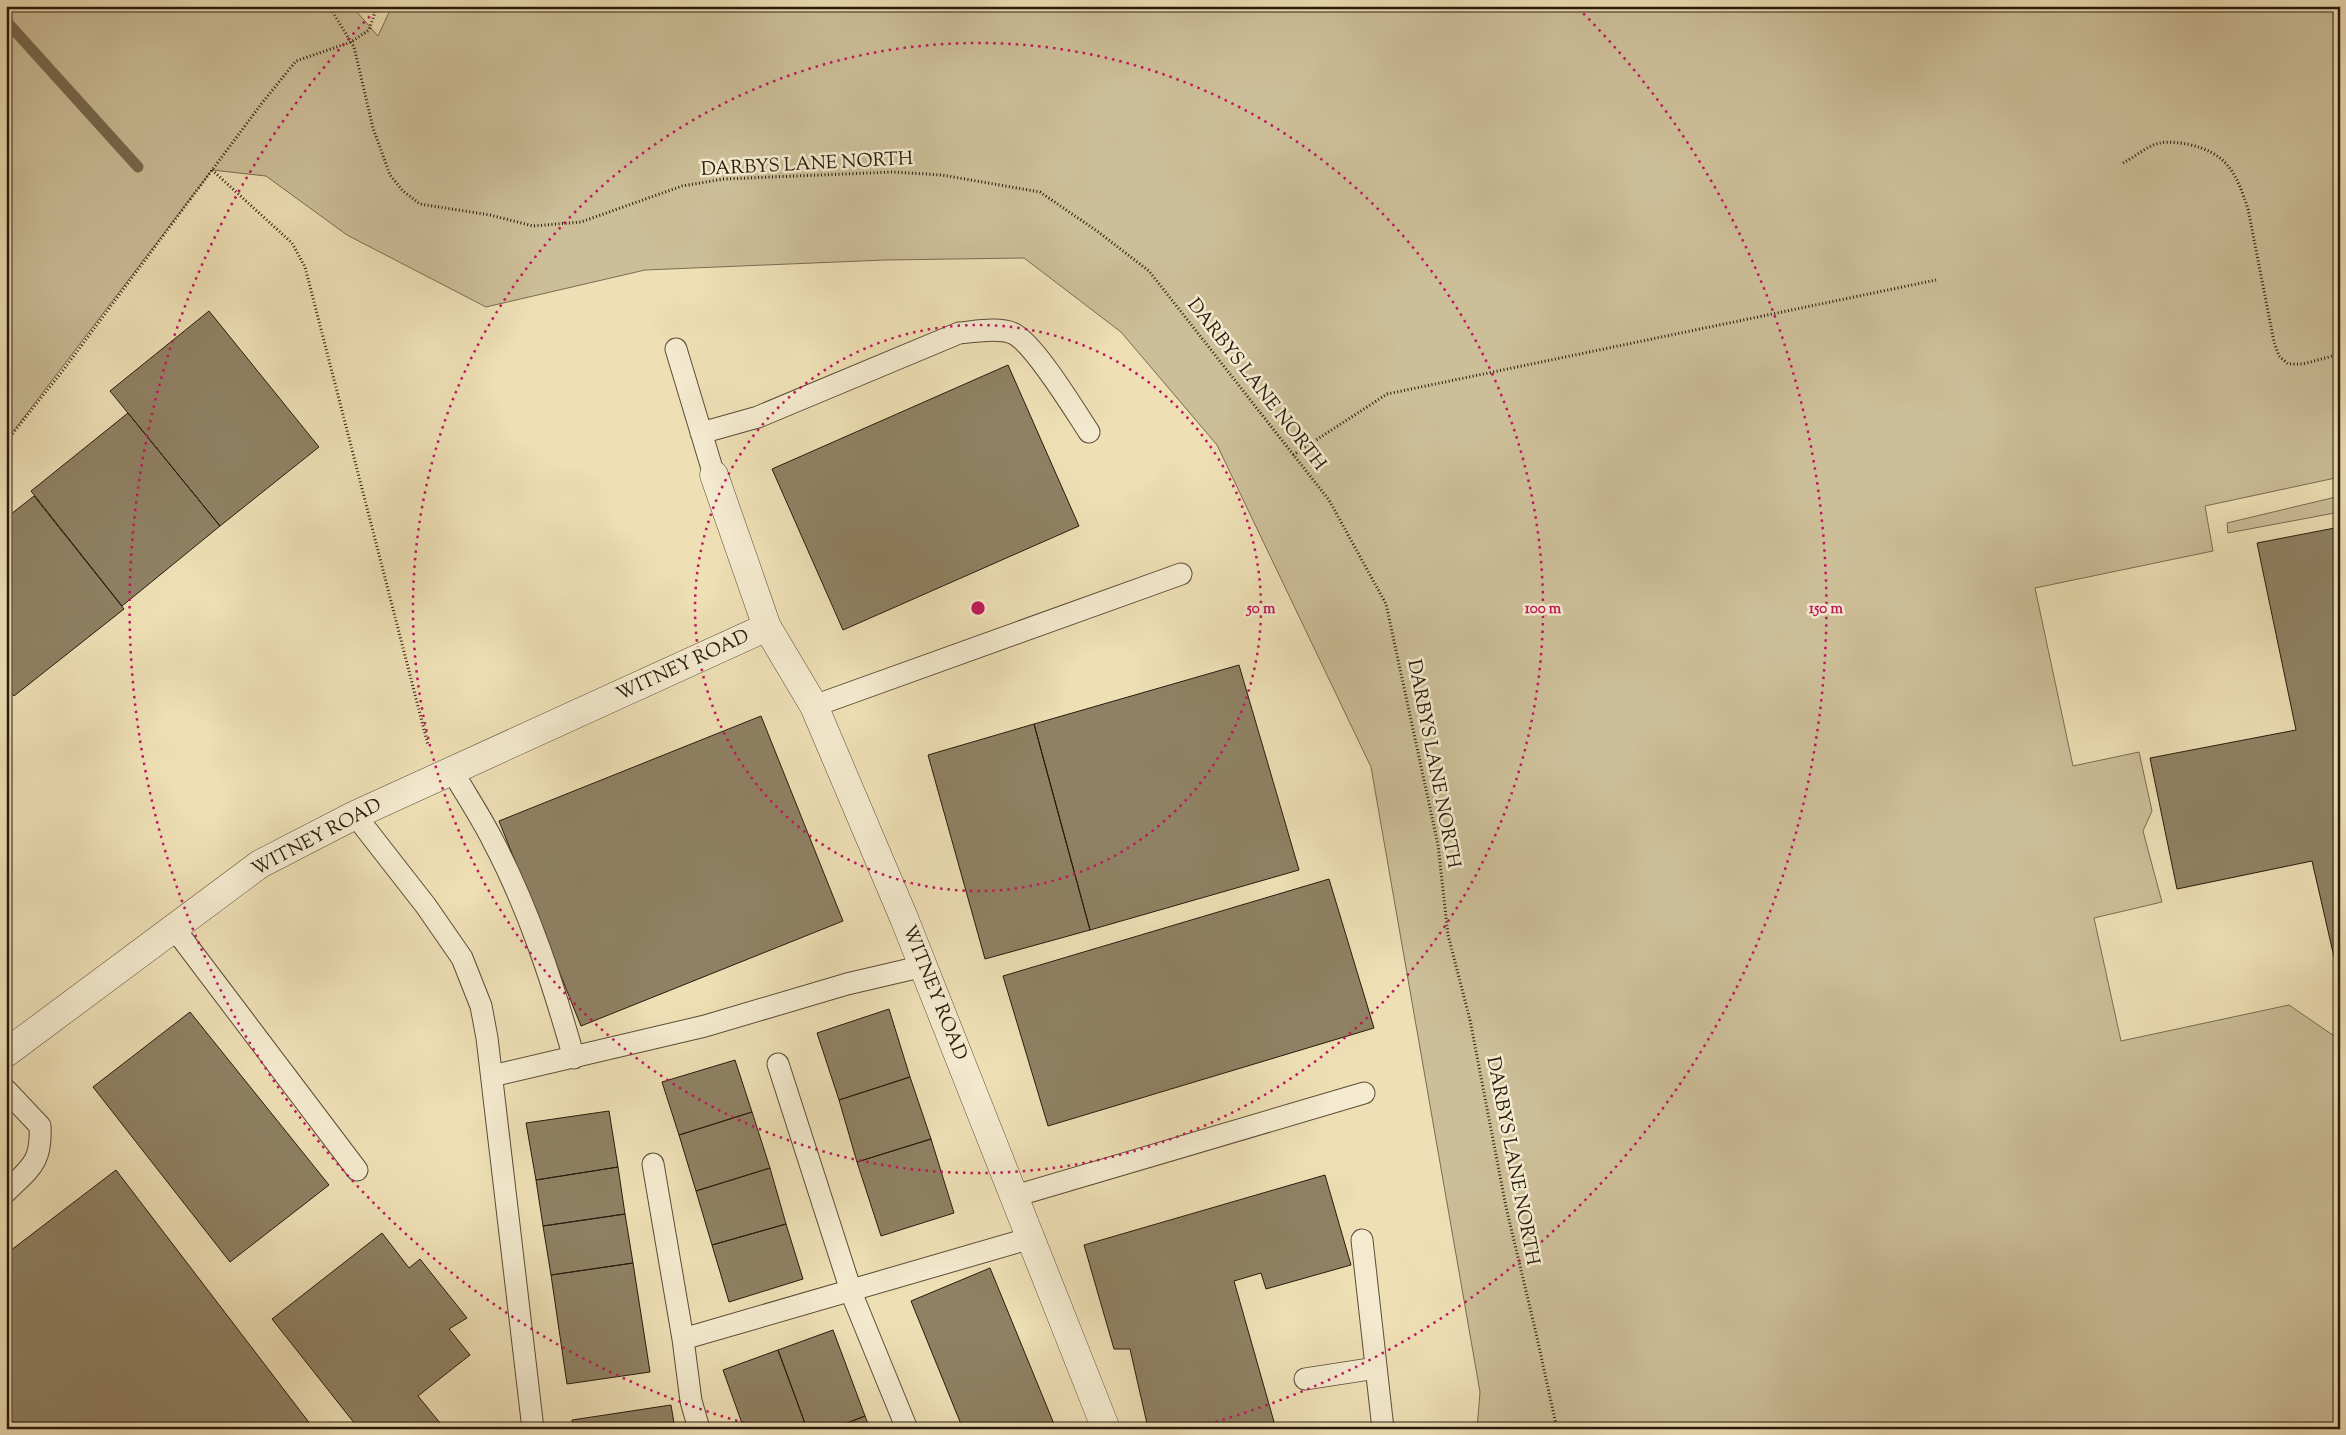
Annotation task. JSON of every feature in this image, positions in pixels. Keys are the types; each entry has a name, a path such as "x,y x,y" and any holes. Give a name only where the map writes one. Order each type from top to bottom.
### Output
{"street":[{"path":"714,476 767,627"},
{"name":"WITNEY ROAD","path":"6,1053 260,864 355,815 767,627 814,706 924,966 1106,1429"}],"lane":[{"path":"701,433 758,417 959,333 986,330 1012,333 1030,347 1089,432"},
{"path":"676,349 714,476"},
{"path":"814,706 1181,574"},
{"path":"445,775 494,842 528,916 557,996 574,1058"},
{"path":"355,815 426,906 462,958 481,1006 492,1076 532,1429"},
{"path":"174,928 357,1170"},
{"path":"492,1076 705,1026 847,984 924,966"},
{"path":"778,1064 851,1290 907,1429"},
{"path":"6,1090 40,1126 41,1145 34,1164 6,1192"},
{"path":"1015,1196 1364,1093"},
{"path":"654,1164 683,1339 691,1401 699,1429"},
{"path":"683,1339 1031,1238"},
{"path":"1362,1240 1383,1429"},
{"path":"1305,1378 1376,1368"}],"path":[{"name":"DARBYS LANE NORTH","path":"328,6 354,47 373,128 390,175 403,191 420,204 490,215 533,226 581,222 682,186 724,179 893,172 942,175 1040,192 1097,231 1149,271 1329,500 1386,604 1438,845 1448,934 1470,1020 1506,1207 1536,1333 1556,1429"},
{"path":"6,442 262,102 296,61 351,42 369,30 377,6"},
{"path":"2123,163 2160,143 2182,143 2206,148 2220,157 2229,166 2242,191 2248,209 2272,334 2279,356 2288,364 2303,364 2340,354"},
{"path":"212,170 292,243 305,267 445,775"},
{"path":"1294,455 1387,394 1936,280"}],"shaded area":[{"path":"6,6 358,6 356,11 378,36 392,6 2340,6 2340,477 2205,506 2213,551 2035,588 2073,766 2139,752 2152,811 2143,831 2162,902 2094,918 2121,1041 2289,1005 2340,1040 2340,1429 1477,1429 1480,1392 1371,767 1217,445 1121,332 1024,258 885,260 645,270 486,307 347,235 266,176 212,170 6,441"},
{"path":"2340,496 2340,512 2228,533 2227,523"}],"building":[{"path":"209,311 319,447 220,526 110,391"},
{"path":"1008,365 1079,526 843,630 772,469"},
{"path":"128,413 220,526 122,606 31,491"},
{"path":"34,496 124,609 14,696 6,687 6,518"},
{"path":"2340,527 2340,983 2312,861 2177,889 2150,758 2296,730 2257,543"},
{"path":"1239,665 1299,870 1090,930 1034,724"},
{"path":"761,716 843,921 581,1026 499,821"},
{"path":"1034,724 1090,930 985,959 928,755"},
{"path":"1329,879 1374,1028 1048,1126 1003,976"},
{"path":"889,1009 910,1077 839,1100 817,1033"},
{"path":"190,1012 329,1185 230,1262 93,1087"},
{"path":"735,1060 752,1112 679,1135 662,1082"},
{"path":"910,1077 931,1139 857,1162 839,1100"},
{"path":"609,1111 618,1167 536,1180 526,1123"},
{"path":"752,1112 770,1168 696,1191 679,1135"},
{"path":"931,1139 954,1213 881,1236 857,1162"},
{"path":"618,1167 625,1214 543,1226 536,1180"},
{"path":"770,1168 786,1224 712,1245 696,1191"},
{"path":"116,1170 314,1429 6,1429 6,1254"},
{"path":"1325,1175 1351,1265 1266,1289 1261,1273 1234,1281 1276,1429 1160,1429 1159,1425 1148,1428 1130,1349 1114,1349 1084,1245"},
{"path":"625,1214 633,1263 551,1275 543,1226"},
{"path":"786,1224 803,1279 729,1302 712,1245"},
{"path":"382,1233 409,1268 420,1259 467,1318 449,1329 470,1355 418,1396 445,1429 359,1429 272,1319"},
{"path":"633,1263 650,1372 567,1384 551,1275"},
{"path":"990,1268 1054,1424 1044,1429 963,1429 911,1301"},
{"path":"833,1330 865,1416 832,1429 807,1429 778,1350"},
{"path":"778,1350 807,1429 744,1429 723,1370"},
{"path":"671,1405 675,1429 573,1429 572,1420"},
{"path":"865,1416 870,1429 832,1429"}],"waterway":[{"path":"6,21 138,167"}]}
